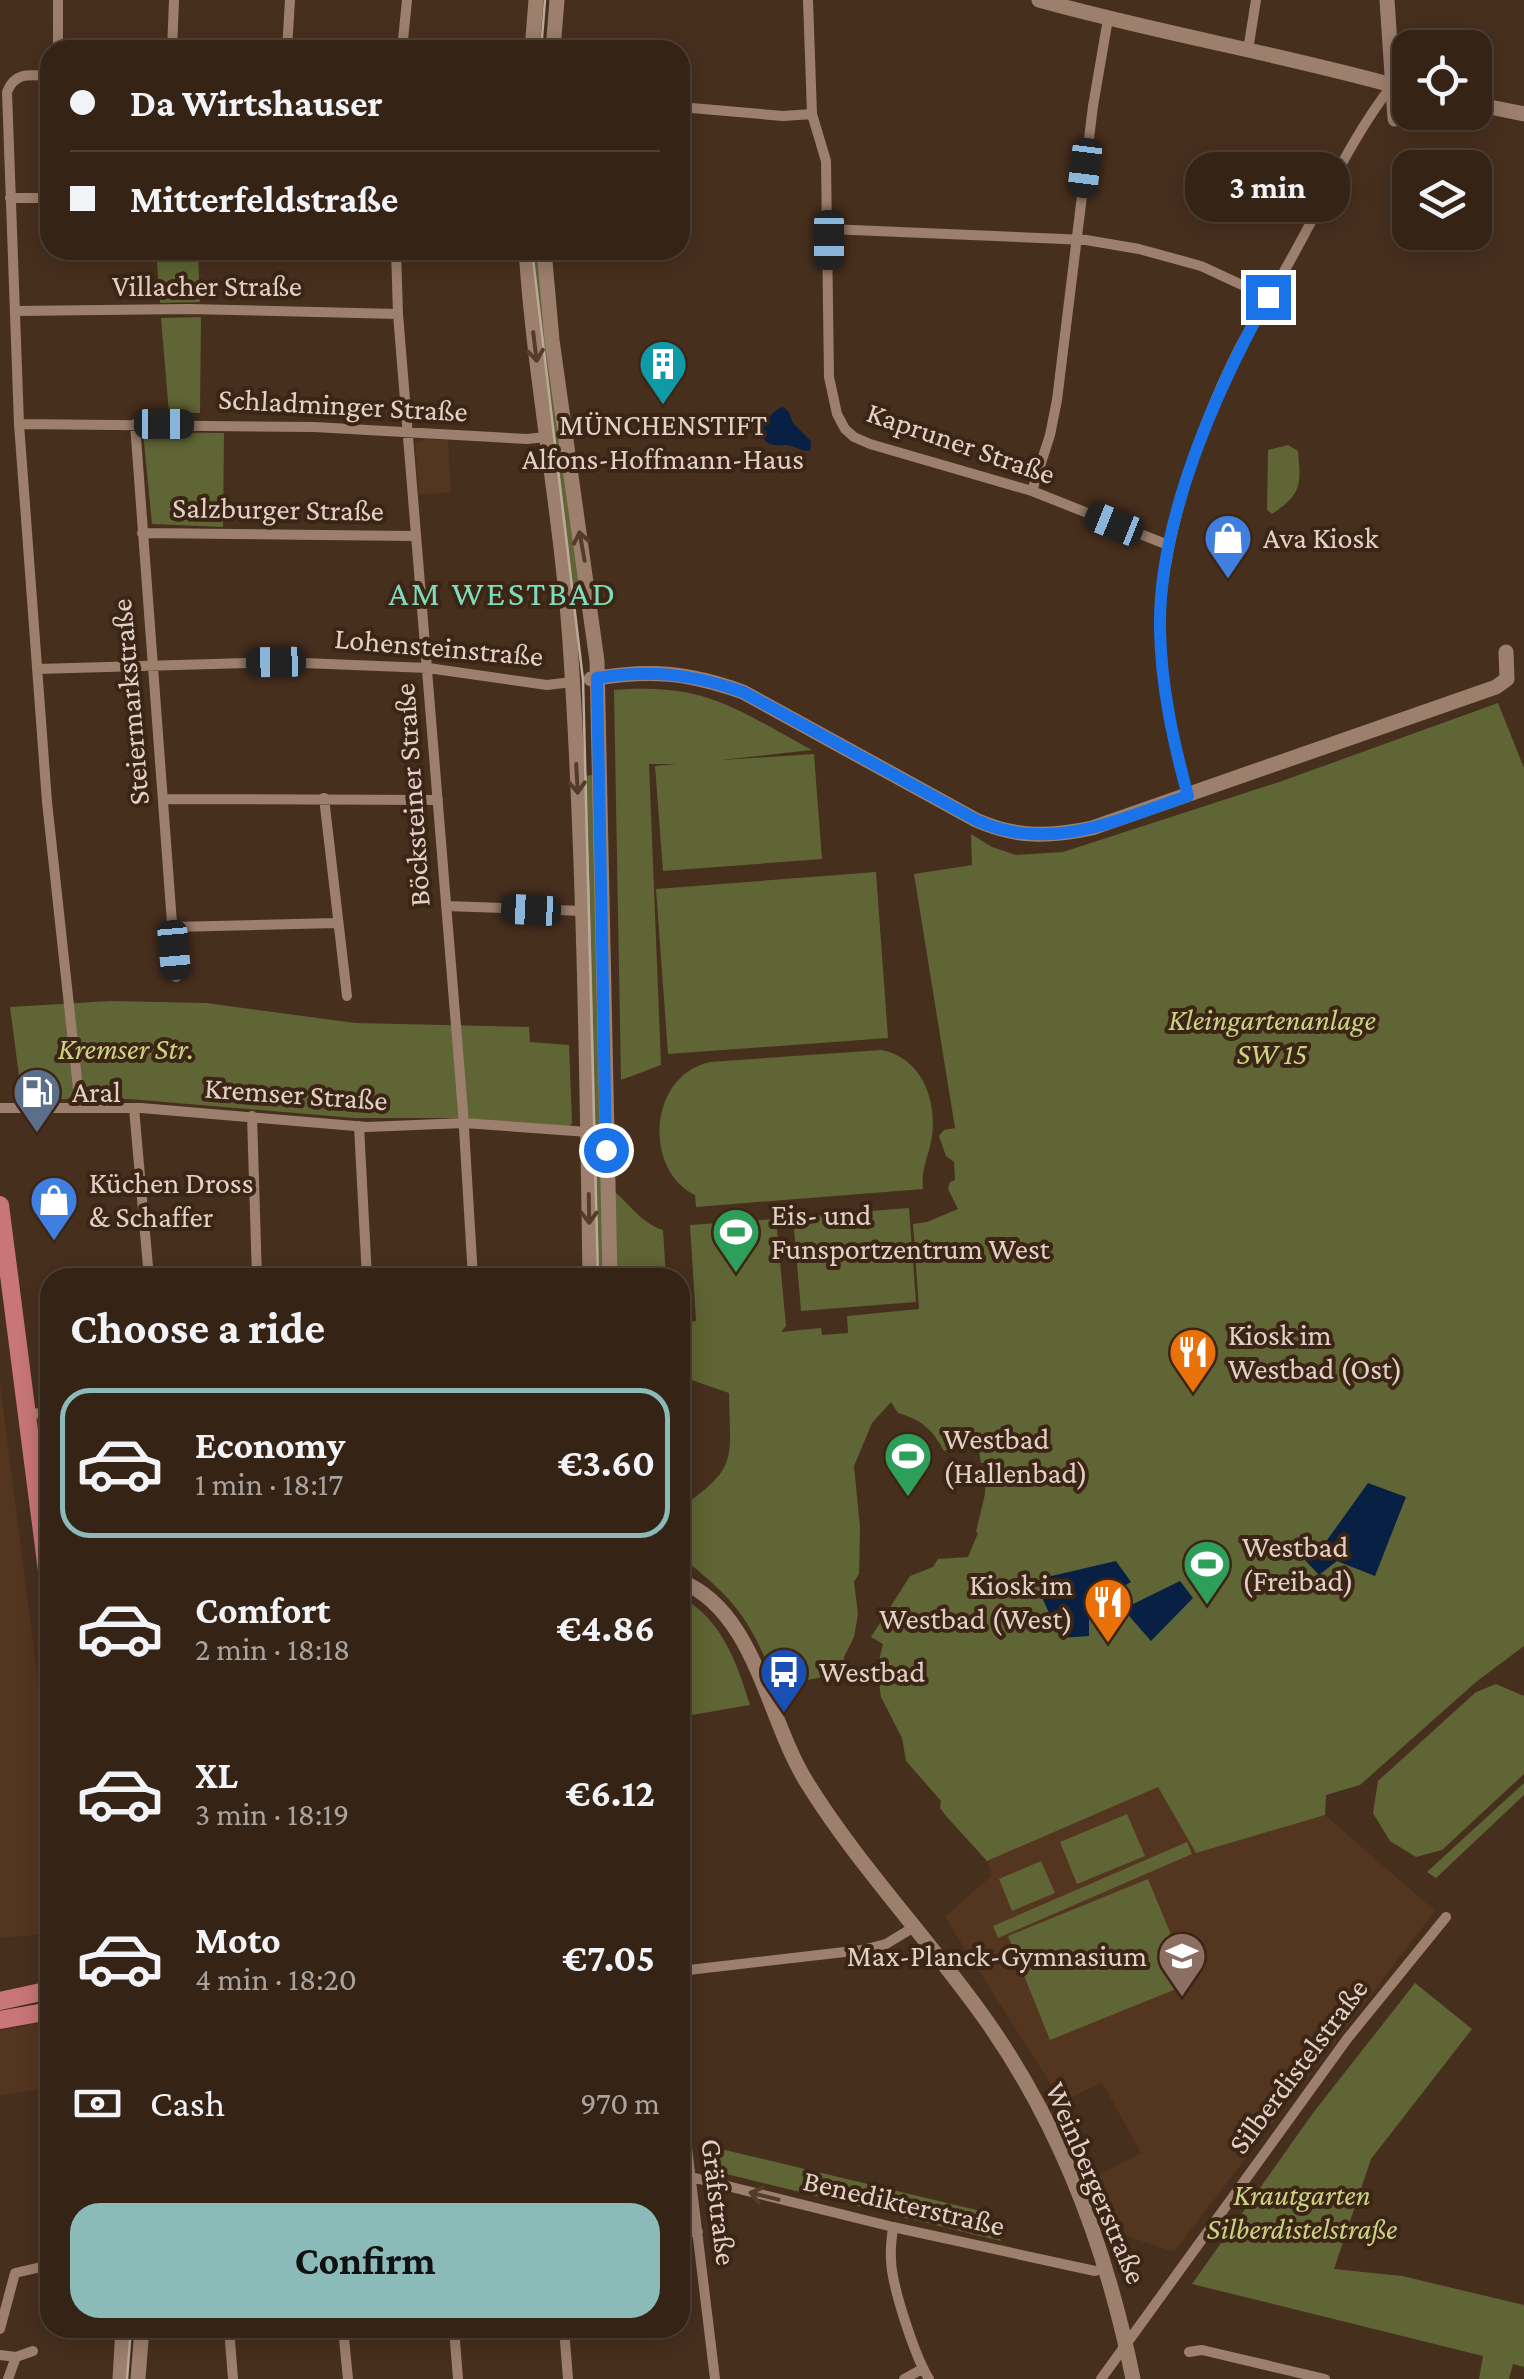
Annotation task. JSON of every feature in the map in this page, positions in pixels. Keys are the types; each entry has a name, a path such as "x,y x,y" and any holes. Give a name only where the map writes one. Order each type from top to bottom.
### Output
{"main road":[{"path":"533,40 536,0"},
{"path":"554,40 556,0"},
{"path":"1038,0 1108,20 1392,84"},
{"path":"1388,0 1392,67"},
{"path":"1492,107 1524,114"},
{"path":"527,260 572,682 583,911 590,1268"},
{"path":"545,260 597,678 610,1268"},
{"name":"Lohensteinstraße","path":"572,682 631,672 666,672 707,679 743,692 976,820 1022,836 1092,828 1504,684 1509,668 1506,652"},
{"path":"0,1204 40,1515"},
{"name":"Weinbergerstraße","path":"690,1586 730,1620 747,1650 792,1759 826,1814 990,2026 1030,2092 1062,2156 1106,2268 1133,2379"},
{"path":"0,2001 40,2002"},
{"path":"0,2020 40,2005"},
{"path":"120,2379 122,2338"},
{"path":"138,2379 141,2338"}],"street":[{"path":"58,0 58,40"},
{"path":"172,40 174,0"},
{"path":"287,40 290,0"},
{"path":"403,40 407,0"},
{"path":"808,0 812,114 826,161 829,230 1076,238 1139,249 1201,266 1268,297"},
{"path":"1248,50 1256,0"},
{"path":"1032,491 1057,400 1108,20"},
{"path":"40,77 16,78 7,92 10,198 19,424 47,802 80,1106"},
{"path":"1188,796 1170,723 1161,656 1161,607 1168,545 1227,375 1357,134 1392,85"},
{"path":"690,108 783,116 812,114"},
{"path":"10,198 40,198"},
{"name":"Kapruner Straße","path":"829,230 829,378 837,414 854,437 1032,491 1168,545"},
{"name":"Böcksteiner Straße","path":"396,260 414,536 428,668 472,1268"},
{"name":"Villacher Straße","path":"16,311 398,314"},
{"name":"Schladminger Straße","path":"19,424 546,437"},
{"name":"Steiermarkstraße","path":"135,424 176,977"},
{"name":"Salzburger Straße","path":"142,532 414,536"},
{"name":"Lohensteinstraße","path":"37,669 279,662 428,668 548,685 572,682"},
{"path":"324,798 347,996"},
{"path":"163,799 438,800"},
{"path":"446,906 583,911"},
{"path":"173,927 336,924"},
{"name":"Kremser Straße","path":"0,1108 134,1108 358,1126 464,1123 588,1132"},
{"path":"134,1108 148,1268"},
{"path":"252,1116 257,1268"},
{"path":"358,1126 366,1268"},
{"path":"27,1413 40,1414"},
{"name":"Silberdistelstraße","path":"1102,2379 1347,2039 1446,1916"},
{"path":"690,1970 862,1950 886,1944 914,1927"},
{"name":"Gräfstraße","path":"690,2169 715,2379"},
{"name":"Benedikterstraße","path":"691,2177 1095,2272 1106,2268"},
{"path":"892,2227 890,2262 925,2374 904,2379"},
{"path":"690,2232 698,2232"},
{"path":"1,2322 13,2272 40,2268"},
{"path":"229,2338 233,2379"},
{"path":"343,2338 348,2379"},
{"path":"455,2338 458,2379"},
{"path":"565,2338 568,2379"},
{"path":"1188,2352 1202,2350 1325,2379"},
{"path":"0,2355 16,2357 32,2351"},
{"path":"8,2379 16,2357"}],"shaded area":[{"path":"448,440 451,492 419,495 415,443"},
{"path":"0,1384 40,1698 40,1935 0,1938"},
{"name":"Max-Planck-Gymnasium","path":"1158,1786 1196,1852 1325,1815 1435,1911 1174,2252 1118,2233 1090,2179 1141,2153 1102,2082 1062,2102 945,1917 992,1875 987,1861"},
{"path":"40,2024 40,2089 0,2096 0,2030"}],"green space":[{"path":"157,260 198,260 200,302 160,303"},
{"path":"531,260 542,260 585,583 572,585"},
{"path":"201,317 200,413 169,413 161,318"},
{"path":"143,432 224,433 223,527 152,524"},
{"path":"1288,445 1298,451 1297,488 1272,514 1267,510 1268,450"},
{"path":"614,690 674,690 698,695 741,711 812,750 722,760 814,754 822,859 663,871 655,766 677,764 649,764 661,1065 621,1080"},
{"name":"Kleingartenanlage SW 15","path":"1498,703 1524,768 1524,1646 1476,1682 1360,1785 1326,1795 1325,1815 1196,1853 1158,1787 987,1861 946,1816 940,1808 941,1801 906,1761 902,1738 881,1697 877,1669 883,1644 871,1637 910,1576 933,1567 938,1559 968,1557 978,1533 985,1494 986,1463 981,1463 977,1440 944,1451 926,1426 898,1413 891,1402 872,1423 854,1466 860,1527 859,1574 854,1582 858,1614 843,1673 777,1686 740,1613 690,1564 690,1501 722,1472 730,1434 729,1393 690,1379 690,1322 696,1321 690,1225 776,1219 786,1326 781,1332 821,1328 822,1335 848,1333 847,1316 919,1309 913,1224 958,1209 948,1189 955,1180 954,1162 946,1156 939,1136 944,1130 955,1128 914,874 972,865 971,834 1016,855 1063,852 1282,781"},
{"path":"594,775 605,1268 594,1268 580,776"},
{"path":"876,872 888,1038 668,1054 656,889"},
{"name":"Kremser Str.","path":"111,1001 206,1003 355,1023 529,1027 530,1042 569,1045 572,1123 569,1127 463,1118 354,1118 129,1099 22,1099 10,1007"},
{"path":"881,1050 907,1061 929,1094 933,1122 923,1189 696,1207 695,1195 678,1183 667,1166 661,1146 664,1104 674,1085 689,1071 710,1062"},
{"path":"608,1187 647,1222 663,1230 665,1268 612,1268"},
{"path":"909,1208 916,1302 801,1311 793,1217"},
{"path":"690,1603 719,1632 734,1659 750,1705 690,1715"},
{"path":"1496,1684 1524,1696 1524,1774 1442,1850 1416,1857 1390,1841 1373,1813 1378,1781 1476,1692"},
{"path":"1524,1783 1524,1795 1436,1878 1427,1872"},
{"path":"1127,1814 1145,1856 1077,1884 1060,1842"},
{"path":"1187,1842 1192,1854 998,1938 993,1926"},
{"path":"1041,1861 1055,1893 1012,1911 999,1879"},
{"path":"1148,1879 1191,1983 1050,2040 1008,1936"},
{"name":"Krautgarten Silberdistelstraße","path":"1415,1983 1472,2029 1371,2159 1334,2269 1402,2276 1524,2305 1524,2367 1513,2364 1509,2379 1479,2379 1483,2356 1192,2284 1313,2113"},
{"path":"704,2145 985,2212 1001,2241 706,2169"}],"water":[{"path":"783,407 811,441 810,451 772,445 765,440 765,424"},
{"path":"1368,1483 1406,1497 1375,1576 1337,1561 1319,1575 1303,1558 1325,1543"},
{"path":"1116,1561 1131,1582 1089,1606 1089,1636 1060,1638 1042,1597 1047,1577"},
{"path":"1180,1581 1193,1598 1151,1641 1123,1609"}],"tram line":[{"path":"542,40 545,0"},
{"path":"533,260 583,680 598,1268"},
{"path":"127,2379 130,2338"}],"place":[{"name":"MÜNCHENSTIFT Alfons-Hoffmann-Haus","path":"663,406"},
{"name":"Ava Kiosk","path":"1228,580"},
{"name":"Aral","path":"37,1134"},
{"name":"Küchen Dross & Schaffer","path":"54,1242"},
{"name":"Eis- und Funsportzentrum West","path":"736,1274"},
{"name":"Kiosk im Westbad (Ost)","path":"1193,1394"},
{"name":"Westbad (Hallenbad)","path":"908,1498"},
{"name":"Westbad (Freibad)","path":"1207,1606"},
{"name":"Kiosk im Westbad (West)","path":"1108,1644"},
{"name":"Westbad","path":"784,1714"},
{"name":"Max-Planck-Gymnasium","path":"1182,1998"}],"district":[{"name":"AM WESTBAD","path":"503,593"}],"route":[{"path":"606,1150 597,678 631,672 666,672 707,679 743,692 976,820 1022,836 1092,828 1188,796 1164,689 1161,656 1161,607 1168,545 1227,375 1268,297"}]}
